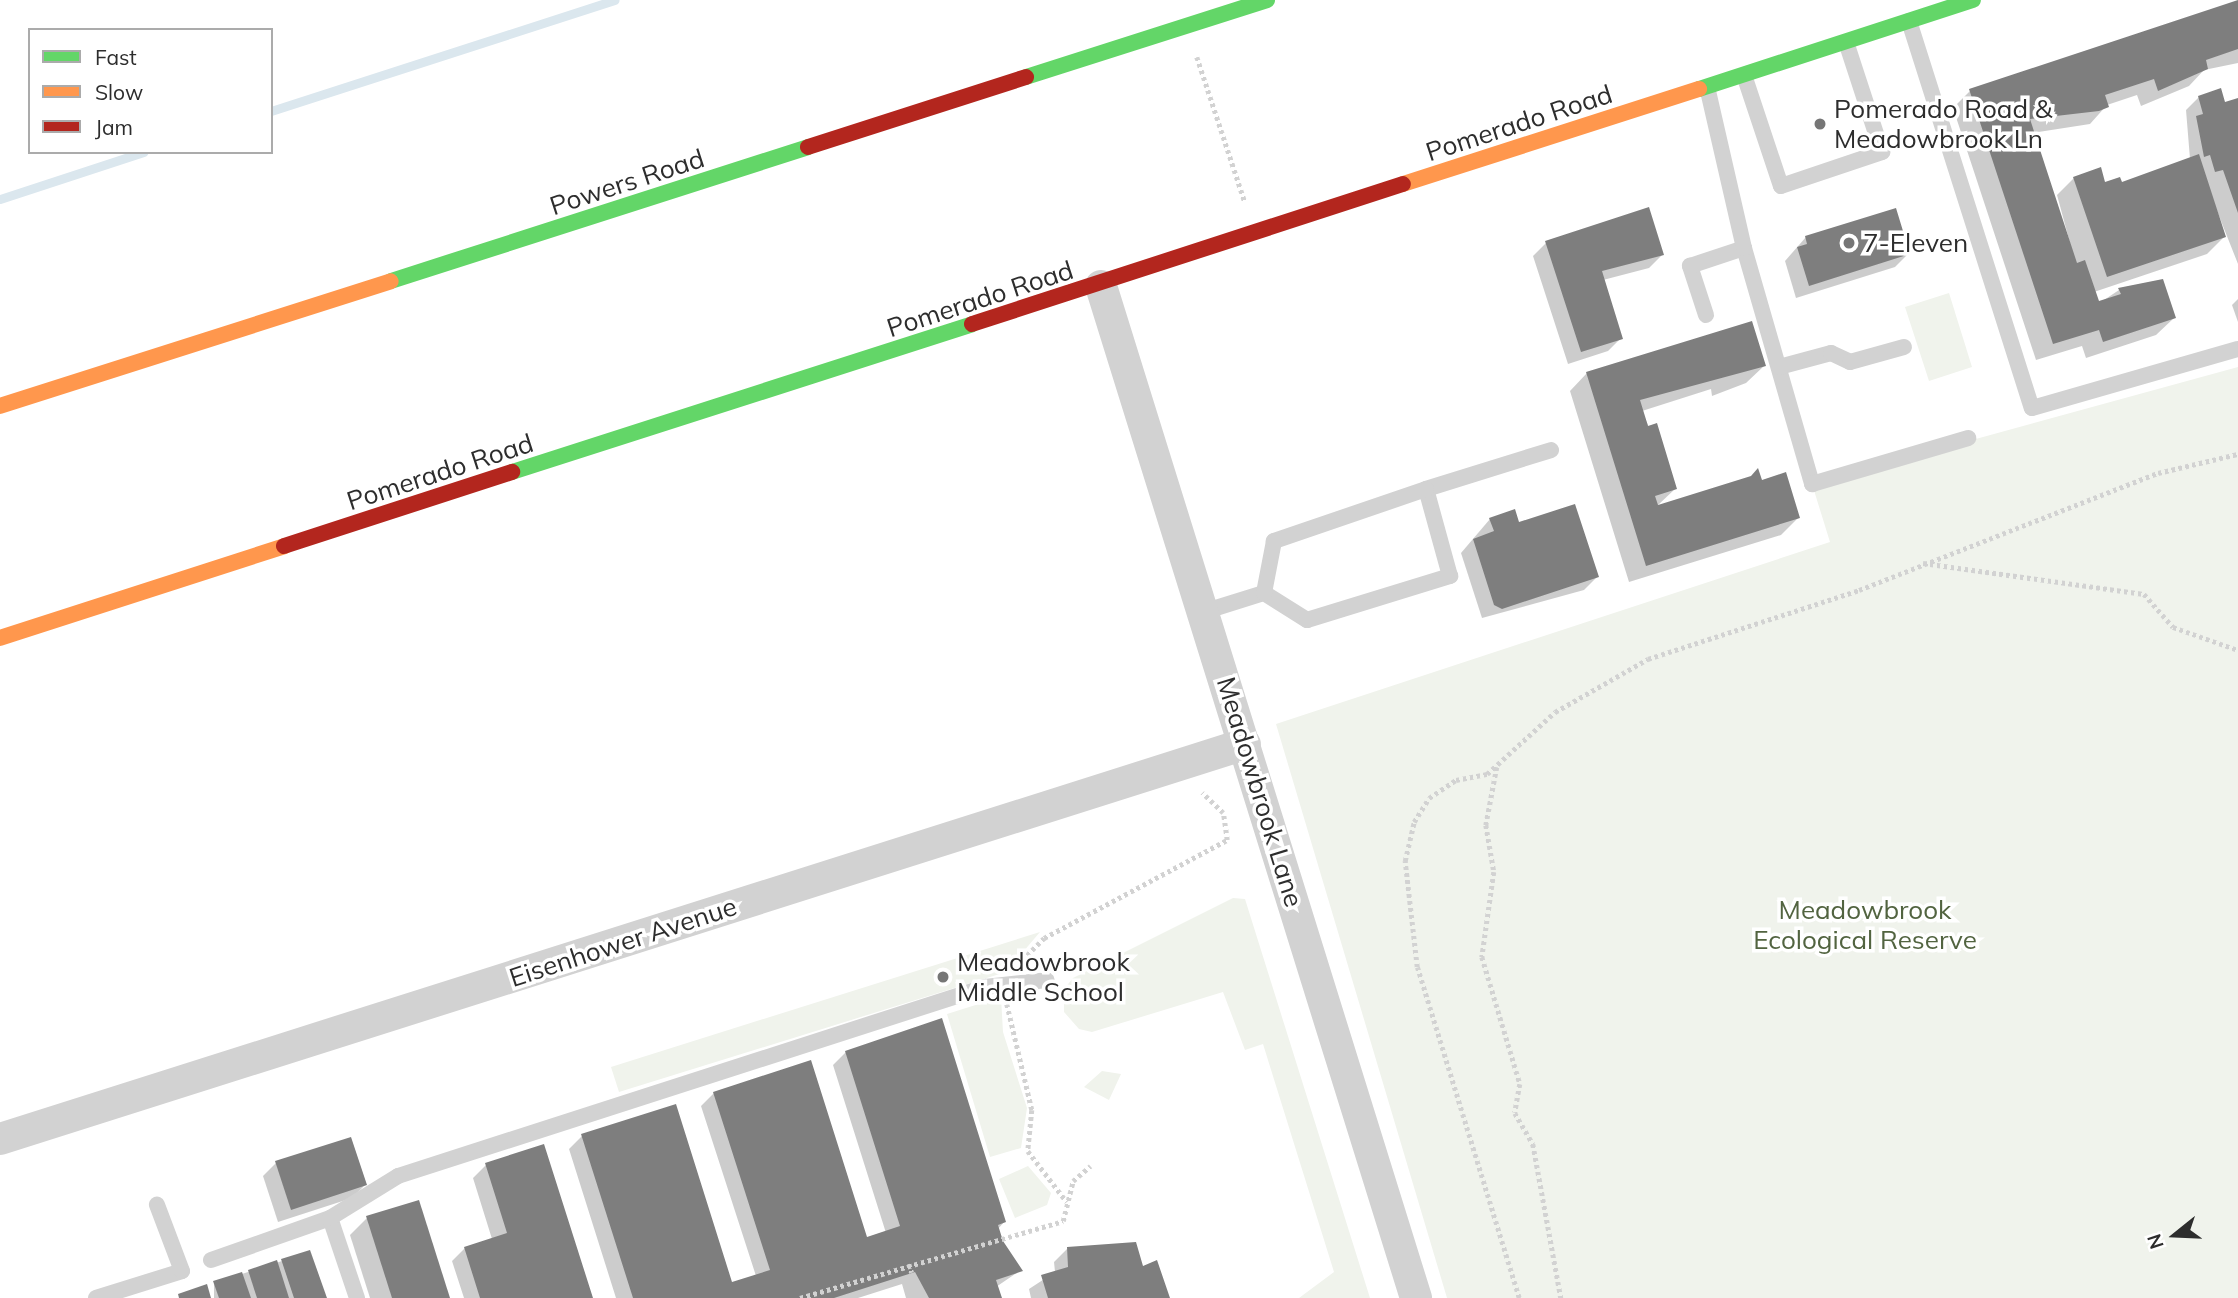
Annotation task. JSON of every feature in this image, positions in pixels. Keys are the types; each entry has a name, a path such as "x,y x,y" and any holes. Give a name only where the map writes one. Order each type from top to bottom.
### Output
{"main road":[{"name":"Powers Road","path":"0,406 1267,0"},
{"name":"Pomerado Road","path":"0,638 1256,236 1973,0"}],"street":[{"name":"Meadowbrook Lane","path":"1101,286 1416,1298"},
{"name":"Eisenhower Avenue","path":"0,1139 1245,744"}],"lane":[{"path":"1909,21 2032,408 2238,349"},
{"path":"1744,75 1781,186 1882,152 1846,42"},
{"path":"1707,88 1744,248 1812,484 1968,438"},
{"path":"1706,315 1690,266 1744,248"},
{"path":"1779,367 1831,353 1850,362 1904,347"},
{"path":"1264,593 1274,541 1551,450"},
{"path":"1203,612 1264,593 1307,620 1450,576 1426,489"},
{"path":"211,1260 330,1218 398,1176 1010,984 1047,980"},
{"path":"96,1298 182,1271 157,1206"},
{"path":"330,1218 357,1298"}],"path":[{"path":"1186,27 1256,236"},
{"path":"1519,1298 1416,967 1405,862 1414,822 1429,798 1497,766 1555,712 1617,672 1923,562 2158,473 2238,454"},
{"path":"1923,562 2144,594 2174,627 2238,650"},
{"path":"1497,766 1486,825 1494,872 1482,957 1520,1084 1515,1113 1533,1144 1561,1298"},
{"path":"1068,1202 1028,1151 1032,1110 1007,1017 1010,984 1044,938 1227,840 1223,813 1202,793"},
{"path":"800,1298 1063,1221 1073,1181 1090,1166"},
{"path":"909,1264 912,1273"}],"green space":[{"path":"1949,293 1972,367 1929,381 1905,307"},
{"name":"Meadowbrook Ecological Reserve","path":"2238,367 2238,1298 1447,1298 1276,724 1830,542 1812,484"},
{"path":"1233,898 1245,899 1370,1298 1299,1298 1334,1272 1263,1044 1245,1050 1223,992 1092,1032 1079,1029 1064,1012 1064,989 1073,978"},
{"path":"1040,932 1006,972 619,1092 611,1067"},
{"path":"1001,997 1003,1032 1027,1108 1021,1148 990,1157 947,1014"},
{"path":"1102,1071 1121,1074 1109,1100 1084,1087"},
{"path":"1028,1166 1051,1193 1047,1205 1015,1218 999,1179"}],"building":[{"path":"2238,0 2238,49 2206,60 2208,69 2158,91 2154,79 2105,95 2109,107 2099,111 2030,119 2077,263 2085,260 2099,301 2121,294 2118,288 2163,279 2176,318 2103,342 2099,330 2053,344 1969,89"},
{"path":"2221,88 2225,102 2238,98 2238,213 2223,170 2215,172 2210,155 2204,157 2196,116 2203,114 2198,96"},
{"path":"2199,154 2226,237 2107,277 2073,177 2101,167 2105,182 2120,177 2122,182"},
{"path":"1649,207 1664,255 1602,271 1623,339 1581,352 1545,241"},
{"path":"1896,208 1910,254 1809,286 1797,247 1807,244 1805,236"},
{"path":"1752,321 1766,366 1640,400 1648,426 1657,423 1677,489 1655,496 1658,505 1751,476 1758,468 1762,480 1786,472 1800,518 1646,566 1586,372"},
{"path":"1575,504 1599,577 1502,609 1494,605 1473,539 1494,531 1489,518 1515,509 1519,522"},
{"path":"942,1018 1006,1222 998,1225 1003,1241 1023,1271 996,1280 1002,1298 929,1298 915,1272 834,1298 633,1298 581,1134 676,1104 732,1282 770,1270 713,1092 811,1060 867,1237 900,1226 845,1051"},
{"path":"351,1137 367,1185 291,1210 275,1161"},
{"path":"544,1144 593,1298 480,1298 464,1247 507,1233 485,1163"},
{"path":"419,1200 450,1298 392,1298 366,1216"},
{"path":"1136,1242 1143,1266 1157,1260 1170,1298 1048,1298 1041,1275 1068,1267 1067,1247"},
{"path":"310,1250 327,1298 294,1298 281,1259"},
{"path":"277,1260 289,1298 257,1298 248,1270"},
{"path":"242,1272 251,1298 219,1298 213,1281"},
{"path":"207,1284 211,1298 179,1298 178,1294"}],"waterway":[{"path":"273,110 615,0"},
{"path":"0,199 138,154"}],"traffic: fast":[{"path":"1026,77 1267,0"},
{"path":"1699,89 1973,0"},
{"path":"391,281 808,147"},
{"path":"512,472 972,324"}],"traffic: slow":[{"path":"1403,184 1699,89"},
{"path":"0,406 391,281"},
{"path":"0,638 284,546"}],"traffic: jam":[{"path":"808,147 1026,77"},
{"path":"972,324 1403,184"},
{"path":"284,546 512,472"}],"place":[{"name":"Pomerado Road & Meadowbrook Ln","path":"1820,124"},
{"name":"7-Eleven","path":"1849,243"},
{"name":"Meadowbrook Middle School","path":"943,977"}]}
